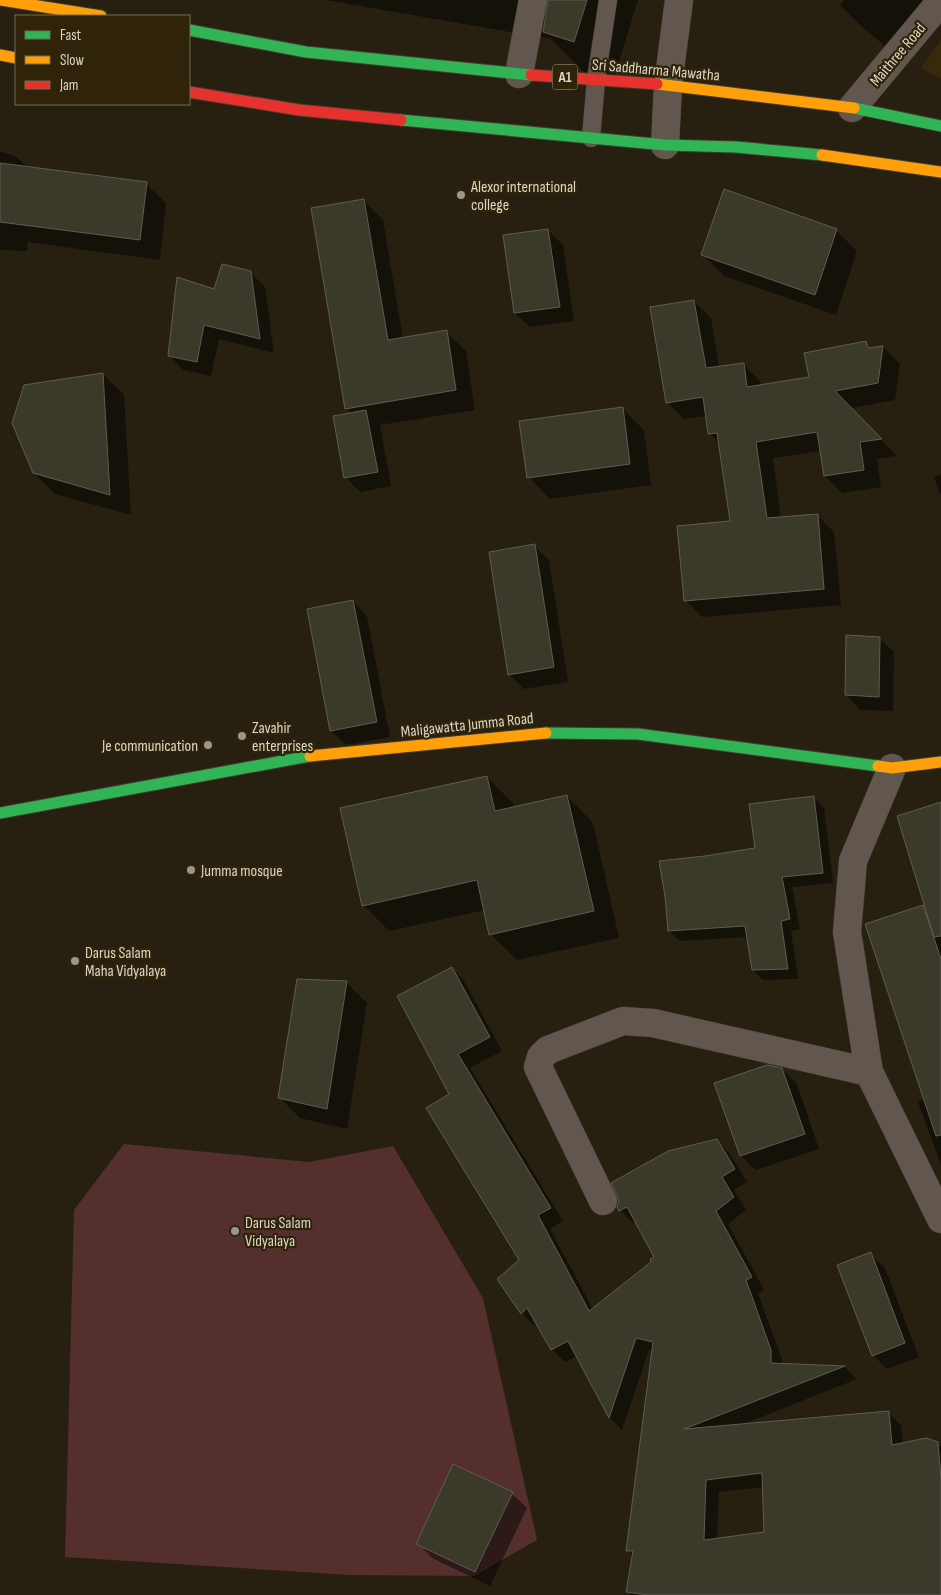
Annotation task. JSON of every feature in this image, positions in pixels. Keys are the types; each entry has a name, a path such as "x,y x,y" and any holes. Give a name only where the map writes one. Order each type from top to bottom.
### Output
{"main road":[{"path":"1,0 95,15"},
{"name":"Sri Saddharma Mawatha","path":"190,30 306,52 518,74 668,85 852,108 941,126"},
{"path":"0,55 15,58"},
{"path":"190,92 299,110 665,145 736,147 802,152 941,172"},
{"name":"Maligawatta Jumma Road","path":"0,813 301,757 535,733 638,734 892,768 941,762"}],"street":[{"path":"518,74 533,0"},
{"path":"665,145 668,85 679,0"},
{"name":"Maithree Road","path":"852,108 941,1"},
{"path":"892,768 853,861 847,932 869,1072 941,1219"},
{"path":"603,1200 538,1067 540,1057 548,1050 623,1021 653,1023 869,1072"}],"lane":[{"path":"591,138 596,80 608,0"}],"shaded area":[{"path":"941,40 941,79 921,68"},
{"path":"124,1144 309,1162 393,1146 483,1298 537,1540 474,1576 351,1575 65,1557 74,1210"}],"building":[{"path":"548,0 587,0 574,42 543,32"},
{"path":"0,163 147,182 140,240 0,222"},
{"path":"724,189 837,229 815,295 701,255"},
{"path":"364,199 388,340 447,330 456,390 345,409 311,208"},
{"path":"548,229 560,307 514,313 503,235"},
{"path":"222,264 251,271 260,339 204,325 197,362 168,356 177,277 214,289"},
{"path":"694,300 706,368 744,363 747,387 809,377 804,353 866,341 868,348 883,346 878,383 835,391 882,439 860,442 864,470 824,476 817,432 756,442 767,518 818,514 824,589 684,601 677,526 730,521 717,433 708,434 703,397 666,403 650,307"},
{"path":"103,373 110,495 33,473 12,423 24,385"},
{"path":"623,407 630,464 527,478 519,421"},
{"path":"366,410 378,472 344,478 333,416"},
{"path":"535,544 554,667 508,675 489,552"},
{"path":"353,600 377,722 330,731 307,609"},
{"path":"846,635 880,637 879,697 845,695"},
{"path":"487,776 495,811 567,795 594,911 489,935 477,880 362,906 340,808"},
{"path":"814,796 823,873 782,877 790,919 781,921 788,969 752,970 745,926 668,931 659,861 755,848 749,804"},
{"path":"941,802 941,936 934,937 897,816"},
{"path":"923,905 941,959 941,1135 936,1136 865,924"},
{"path":"452,967 490,1037 458,1054 551,1208 538,1215 589,1311 651,1262 650,1259 654,1257 627,1207 619,1211 617,1195 611,1183 668,1151 717,1139 735,1169 722,1177 734,1197 716,1211 752,1277 746,1280 771,1350 771,1363 845,1366 684,1429 889,1411 892,1445 926,1438 938,1442 941,1479 941,1595 648,1595 626,1592 633,1551 626,1551 653,1342 636,1338 609,1418 568,1341 551,1350 527,1308 521,1314 497,1279 519,1260 426,1108 449,1094 397,996","holes":["762,1473 764,1532 704,1540 706,1480"]},
{"path":"297,979 347,981 327,1109 278,1098"},
{"path":"767,1065 782,1068 805,1134 740,1156 714,1083"},
{"path":"871,1252 905,1343 872,1356 837,1265"},
{"path":"453,1464 513,1492 475,1572 416,1544"}],"traffic: fast":[{"path":"190,30 306,52 531,75"},
{"path":"854,108 941,126"},
{"path":"401,120 665,145 736,147 822,155"},
{"path":"546,733 638,734 878,766"},
{"path":"0,813 310,756"}],"traffic: slow":[{"path":"1,0 95,15"},
{"path":"0,55 15,58"},
{"path":"657,84 854,108"},
{"path":"822,155 941,172"},
{"path":"310,756 546,733"},
{"path":"878,766 892,768 941,762"}],"traffic: jam":[{"path":"531,75 657,84"},
{"path":"190,92 299,110 401,120"}],"place":[{"name":"Alexor international college","path":"461,195"},
{"name":"Zavahir enterprises","path":"242,736"},
{"name":"Je communication","path":"208,745"},
{"name":"Jumma mosque","path":"191,870"},
{"name":"Darus Salam Maha Vidyalaya","path":"75,961"},
{"name":"Darus Salam Vidyalaya","path":"235,1231"}]}
